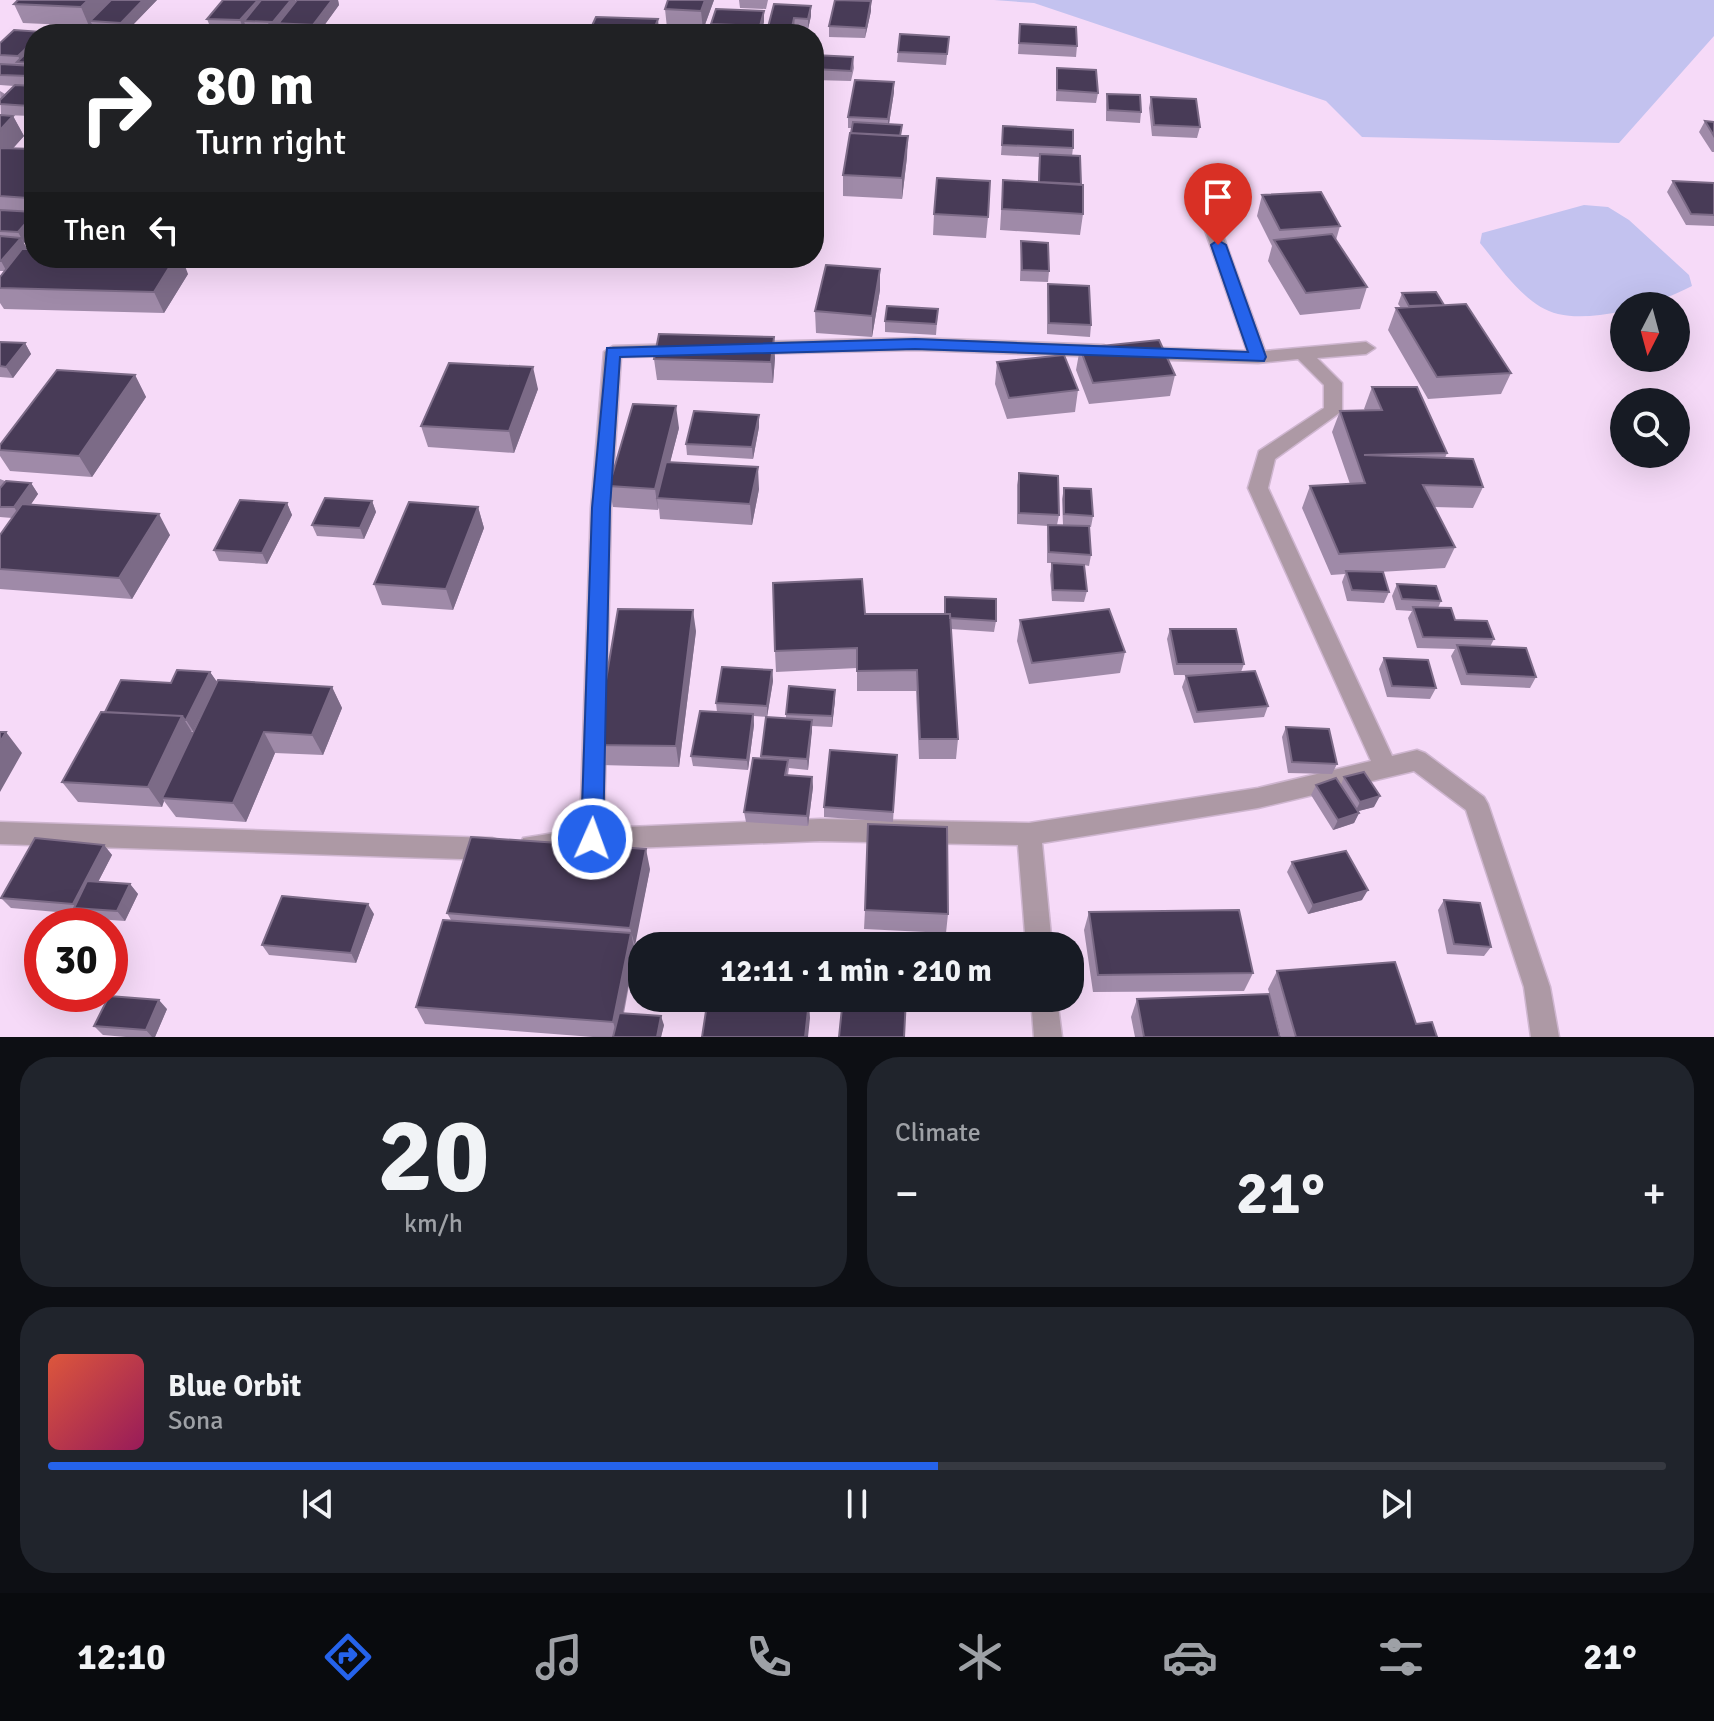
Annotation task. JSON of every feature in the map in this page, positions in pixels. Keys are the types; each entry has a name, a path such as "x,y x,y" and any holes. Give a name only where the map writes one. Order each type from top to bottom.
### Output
{"street":[{"path":"1208,216 1258,357"},
{"path":"588,869 592,839 601,508 613,352 915,344 1258,357 1366,348"},
{"path":"1303,354 1333,383 1333,411 1266,456 1258,488 1386,768"},
{"path":"0,833 507,849 592,839 820,830 1029,834 1258,798 1417,760 1476,804 1537,987 1545,1037"},
{"path":"1029,834 1038,932"},
{"path":"1045,1012 1048,1037"}],"water":[{"path":"994,0 1714,0 1714,36 1619,143 1362,137 1326,101 1034,3"},
{"path":"1584,205 1608,207 1629,220 1689,275 1692,286 1680,292 1610,292 1610,313 1558,314 1535,303 1505,274 1480,243 1482,233"}],"building":[{"path":"18,0 88,0 81,7 14,4"},
{"path":"111,0 143,0 121,23 90,21"},
{"path":"223,0 258,0 240,20 207,19"},
{"path":"261,0 291,0 273,22 244,21"},
{"path":"297,0 332,0 314,24 278,24"},
{"path":"668,0 705,0 701,11 665,9"},
{"path":"835,0 871,1 866,28 829,26"},
{"path":"774,4 811,6 808,19 794,18 793,24 769,24"},
{"path":"716,9 764,11 761,24 711,24"},
{"path":"596,17 658,19 656,24 593,24"},
{"path":"1020,24 1076,27 1077,46 1019,43"},
{"path":"14,30 24,31 24,50 18,56 0,55 0,43"},
{"path":"900,34 949,37 947,54 898,52"},
{"path":"824,56 853,57 851,71 824,70"},
{"path":"0,64 24,65 24,76 0,75"},
{"path":"1057,68 1096,70 1098,93 1057,90"},
{"path":"855,80 894,82 888,119 848,117"},
{"path":"15,85 24,85 24,106 0,104 0,100"},
{"path":"1107,94 1140,95 1141,112 1108,110"},
{"path":"1151,97 1196,99 1200,127 1154,125"},
{"path":"0,115 13,116 0,130"},
{"path":"1705,121 1714,122 1714,136"},
{"path":"853,122 902,125 900,136 851,133"},
{"path":"1003,126 1073,130 1073,148 1002,145"},
{"path":"850,133 908,136 902,178 843,175"},
{"path":"0,148 24,149 24,198 0,196"},
{"path":"1040,154 1080,156 1081,184 1039,182"},
{"path":"937,178 990,181 988,217 934,214"},
{"path":"1003,180 1083,185 1083,214 1002,209"},
{"path":"1673,181 1714,183 1714,215 1691,214"},
{"path":"1321,192 1340,226 1280,230 1262,195"},
{"path":"0,210 24,211 24,225 18,232 0,231"},
{"path":"1332,234 1367,287 1306,293 1274,240"},
{"path":"0,236 21,238 1,261 0,261"},
{"path":"1021,241 1048,243 1049,271 1022,270"},
{"path":"22,249 24,268 169,268 154,292 0,288 0,277"},
{"path":"826,265 880,269 872,316 815,311"},
{"path":"1048,284 1089,286 1091,325 1049,323"},
{"path":"1436,292 1444,305 1409,306 1402,293"},
{"path":"1466,304 1511,373 1437,377 1396,308"},
{"path":"887,306 938,309 936,324 885,321"},
{"path":"659,334 774,337 771,362 654,359"},
{"path":"1159,340 1175,375 1093,383 1080,348"},
{"path":"0,342 25,343 6,367 0,366"},
{"path":"1064,355 1078,390 1009,398 997,362"},
{"path":"449,363 533,367 509,431 421,426"},
{"path":"57,370 135,375 79,456 0,450 0,445"},
{"path":"1372,387 1417,387 1447,453 1364,455 1473,459 1483,487 1423,485 1455,547 1339,554 1310,486 1365,483 1340,411 1382,410"},
{"path":"633,404 676,406 655,489 609,486"},
{"path":"694,411 759,415 752,447 686,444"},
{"path":"666,462 758,467 750,504 657,498"},
{"path":"1019,473 1058,476 1059,515 1019,513"},
{"path":"6,481 31,483 14,507 0,507 0,488"},
{"path":"1064,488 1091,489 1093,516 1064,514"},
{"path":"325,498 372,501 360,528 312,525"},
{"path":"240,500 287,503 262,553 214,550"},
{"path":"409,502 478,507 446,589 374,584"},
{"path":"22,504 159,514 119,578 0,569 0,535"},
{"path":"1048,525 1089,526 1091,555 1049,552"},
{"path":"1052,563 1084,565 1087,591 1053,590"},
{"path":"1346,571 1383,572 1389,592 1352,590"},
{"path":"862,579 865,614 950,614 958,739 920,739 917,670 857,671 857,648 775,651 773,583"},
{"path":"1397,584 1436,586 1441,601 1402,599"},
{"path":"945,597 996,599 996,621 950,618 950,614 945,614"},
{"path":"1413,607 1451,608 1455,620 1487,621 1494,639 1423,637"},
{"path":"618,609 693,610 676,746 595,745"},
{"path":"1109,609 1125,652 1032,663 1020,620"},
{"path":"1170,629 1236,629 1244,664 1177,664"},
{"path":"1457,645 1526,648 1536,677 1467,674"},
{"path":"1384,658 1428,660 1436,688 1392,686"},
{"path":"722,667 772,670 767,706 716,703"},
{"path":"177,670 210,672 186,720 182,716 105,712 121,680 171,683"},
{"path":"1255,671 1268,706 1197,712 1186,676"},
{"path":"218,680 332,687 312,735 264,732 233,803 162,798"},
{"path":"789,686 835,690 832,716 786,714"},
{"path":"700,711 753,714 747,760 691,756"},
{"path":"101,712 182,716 148,787 62,782"},
{"path":"766,717 812,720 807,759 761,756"},
{"path":"1286,727 1329,729 1337,764 1292,762"},
{"path":"830,750 897,755 893,812 824,807"},
{"path":"753,758 788,760 785,775 812,777 807,816 744,812"},
{"path":"1364,772 1380,796 1360,802 1344,777"},
{"path":"1336,778 1359,813 1338,820 1316,785"},
{"path":"868,824 947,827 948,914 865,910"},
{"path":"471,837 646,849 630,928 447,913"},
{"path":"35,838 104,845 73,904 1,898"},
{"path":"1346,851 1368,890 1313,905 1292,862"},
{"path":"87,881 130,884 118,908 74,908"},
{"path":"282,896 368,904 351,953 262,945"},
{"path":"1444,900 1480,903 1491,947 1454,944"},
{"path":"1239,910 1253,973 1098,975 1089,912"},
{"path":"443,920 628,933 628,948 613,1022 416,1007"},
{"path":"1395,962 1416,1024 1432,1022 1437,1037 1296,1037 1277,971"},
{"path":"1269,994 1280,1037 1144,1037 1137,999"},
{"path":"128,998 159,1000 146,1030 94,1026 101,1012 128,1012"},
{"path":"706,1012 808,1012 805,1037 702,1037"},
{"path":"842,1012 905,1012 904,1037 839,1037"},
{"path":"619,1013 661,1016 657,1037 613,1037"}],"route":[{"path":"592,839 601,508 613,352 915,344 1258,357 1218,245"}]}
